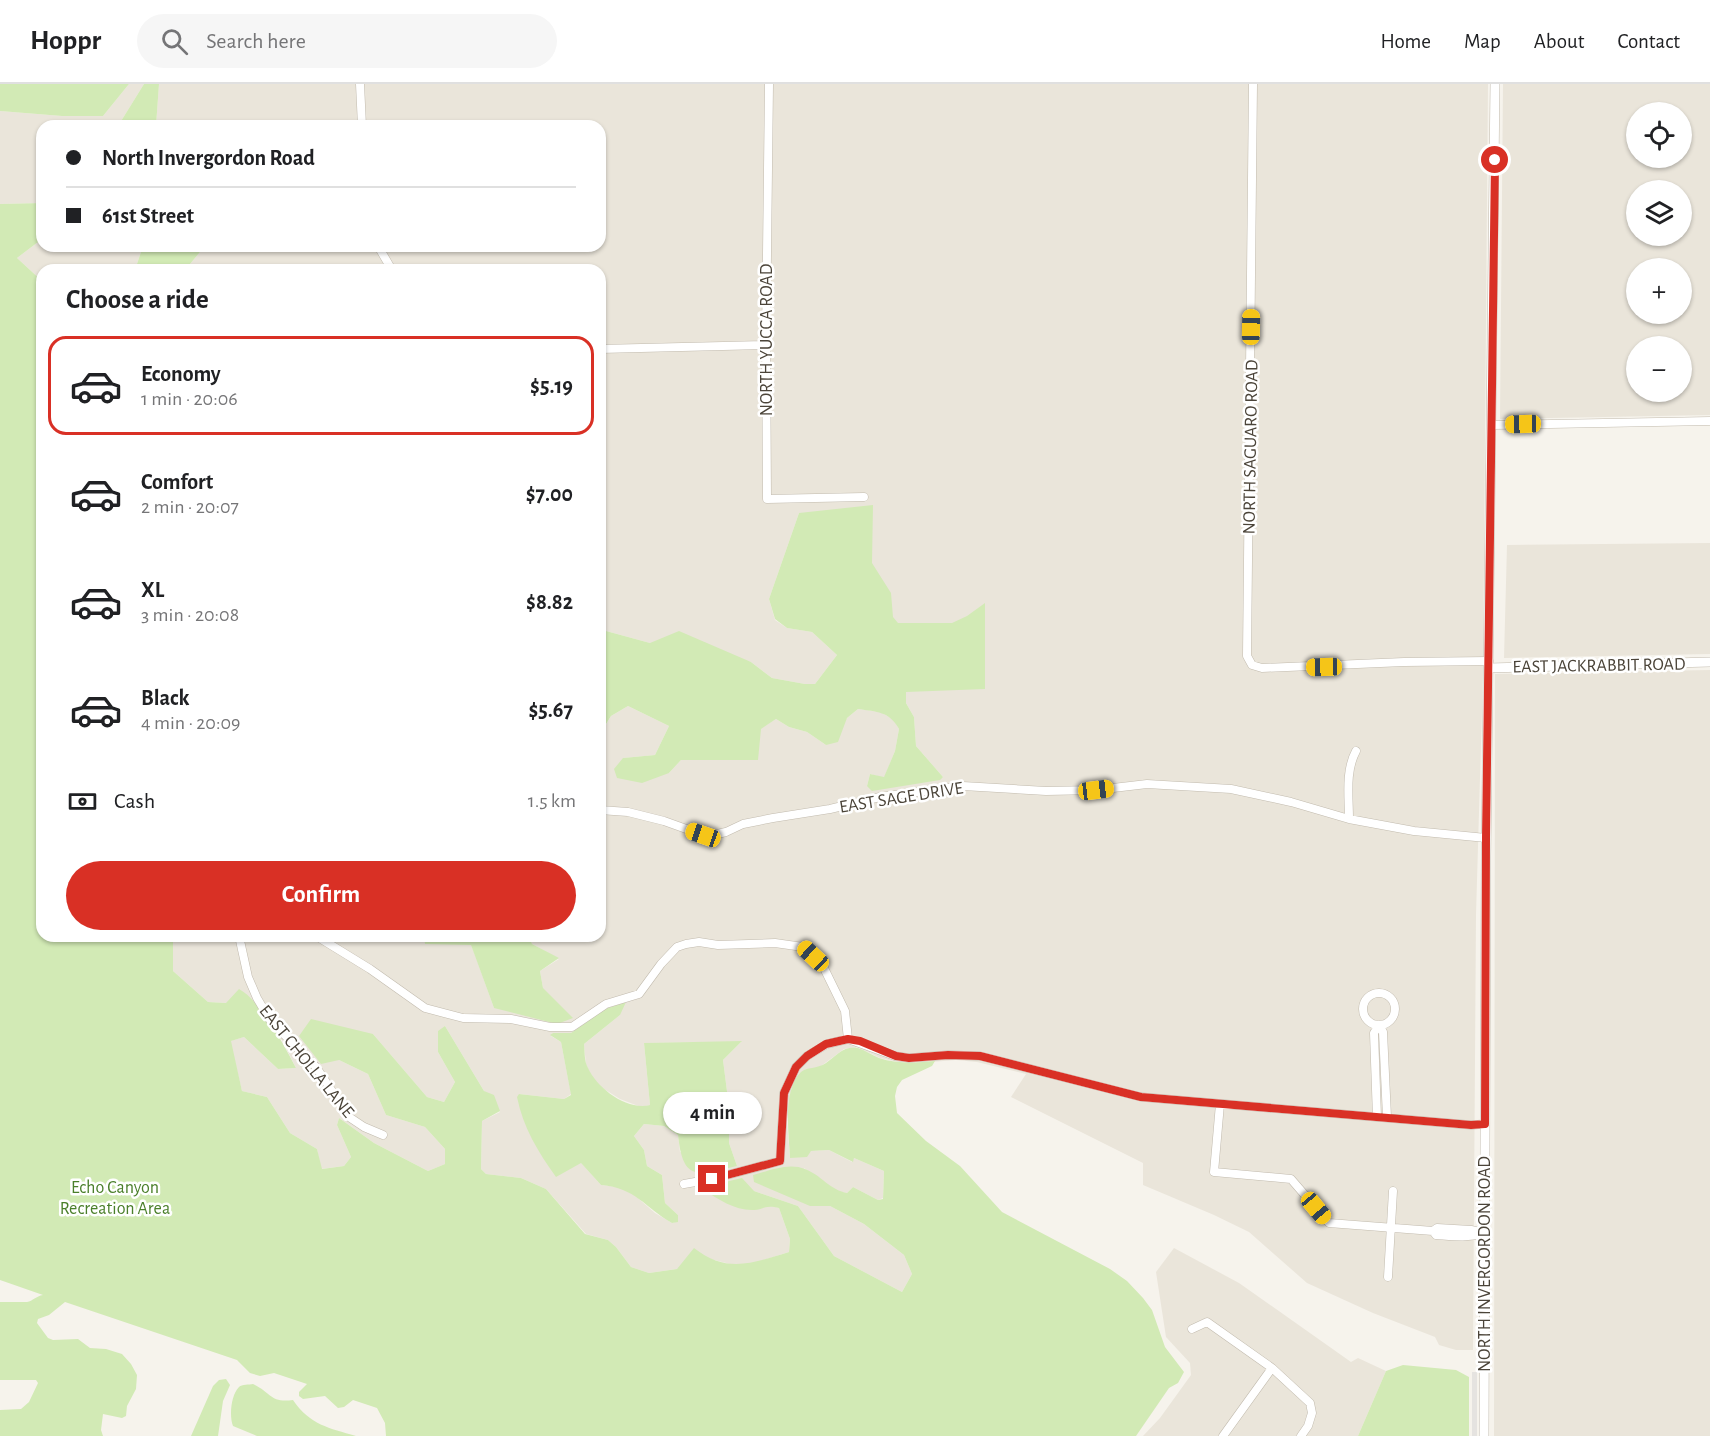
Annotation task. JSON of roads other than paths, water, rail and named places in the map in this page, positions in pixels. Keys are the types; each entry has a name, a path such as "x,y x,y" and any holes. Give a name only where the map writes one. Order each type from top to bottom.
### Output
{"street":[{"path":"360,84 362,120"},
{"name":"NORTH YUCCA ROAD","path":"769,84 767,499 864,497"},
{"name":"NORTH SAGUARO ROAD","path":"1252,665 1247,656 1253,84"},
{"name":"NORTH INVERGORDON ROAD","path":"1484,1436 1486,838 1495,84"},
{"path":"606,349 766,345"},
{"path":"1492,425 1710,421"},
{"name":"EAST JACKRABBIT ROAD","path":"1252,665 1262,668 1404,662 1489,665 1710,662"},
{"path":"1349,819 1349,770 1356,752"},
{"name":"EAST SAGE DRIVE","path":"606,810 628,812 664,820 703,835 713,835 743,824 830,809 880,797 963,786 1096,790 1147,784 1218,787 1247,792 1349,819 1414,831 1486,838"},
{"name":"EAST CHOLLA LANE","path":"240,942 248,978 270,1020 316,1067 349,1117 364,1127 383,1135"},
{"path":"326,942 370,969 425,1008 463,1018 511,1019 550,1028 572,1028 606,1004 639,994 661,964 677,947 686,944 699,942 718,945 775,943 803,947 823,966 845,1011 848,1039"},
{"path":"1377,1117 1374,1033 1379,1025 1389,1022 1395,1012 1395,1006 1390,997 1379,993 1370,996 1365,1001 1363,1014 1369,1022 1379,1025 1383,1032 1387,1117"},
{"path":"684,1184 780,1161 784,1093 796,1067 807,1056 826,1044 848,1039 860,1041 896,1056 909,1058 948,1055 980,1056 1141,1097 1471,1125 1485,1124"},
{"path":"1220,1104 1214,1172 1291,1179 1329,1223 1432,1231 1436,1235 1470,1237 1484,1233"},
{"path":"1388,1277 1394,1191"},
{"path":"1192,1329 1207,1322 1272,1368 1310,1403 1312,1413 1308,1426 1300,1436"},
{"path":"1223,1436 1272,1368"}],"park label":[{"name":"Echo Canyon Recreation Area","path":"115,1197"}]}
